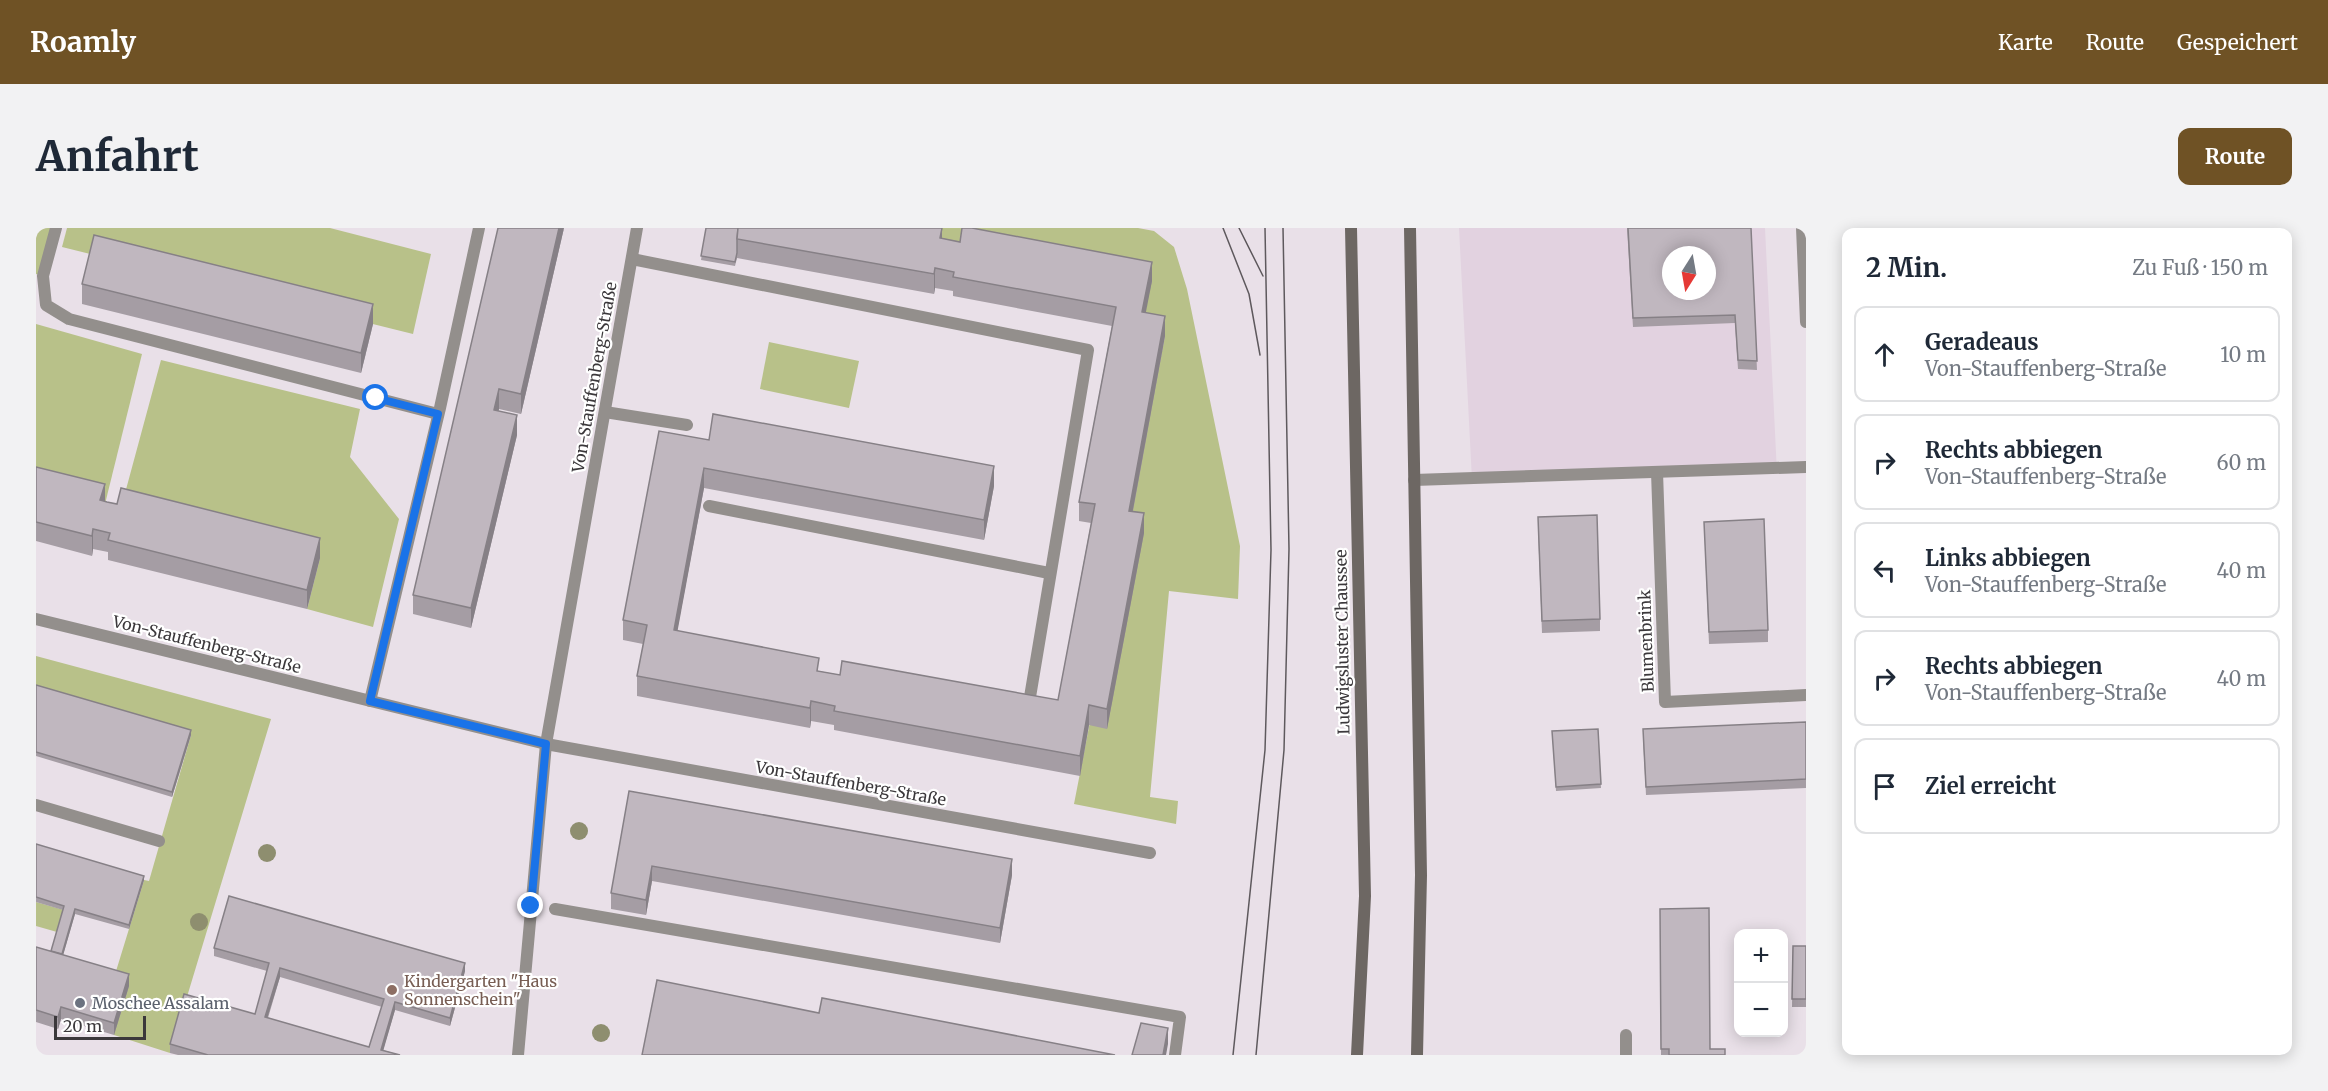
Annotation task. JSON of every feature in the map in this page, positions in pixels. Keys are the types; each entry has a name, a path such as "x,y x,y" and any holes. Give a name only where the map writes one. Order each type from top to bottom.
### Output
{"street":[{"path":"56,228 43,276 46,305 69,319 438,414"},
{"path":"370,701 438,414 479,228"},
{"name":"Von-Stauffenberg-Straße","path":"518,1055 546,744 637,228"},
{"name":"Ludwigsluster Chaussee","path":"1351,228 1365,896 1357,1055"},
{"path":"1410,228 1421,875 1417,1055"},
{"path":"1802,228 1806,322"},
{"path":"632,259 1088,350 1029,703"},
{"path":"605,412 687,425"},
{"path":"1414,480 1806,466"},
{"name":"Blumenbrink","path":"1657,472 1665,702 1806,694"},
{"path":"709,506 1049,573"},
{"name":"Von-Stauffenberg-Straße","path":"36,619 546,744 1150,853"},
{"path":"36,805 159,841"},
{"path":"555,909 1180,1017 1175,1055"},
{"path":"1626,1035 1626,1055"}],"shaded area":[{"path":"1459,228 1765,228 1777,473 1472,480"}],"green space":[{"path":"36,228 56,228 43,276 36,274"},
{"path":"67,228 330,228 431,254 413,334 62,247"},
{"path":"862,228 1138,228 1154,231 1174,247 1187,289 1240,546 1238,599 1169,591 1150,797 1178,801 1176,824 1074,804 1165,336"},
{"path":"36,324 142,354 105,504 36,487"},
{"path":"769,342 859,361 849,408 760,389"},
{"path":"161,360 360,409 350,457 399,519 373,627 307,609 320,558 121,508"},
{"path":"36,656 271,719 170,1053 114,1035 113,981 144,880 149,881 191,735 36,689"},
{"path":"36,902 64,910 57,932 36,926"}],"building":[{"path":"498,228 559,228 521,394 499,389 494,410 517,415 471,608 413,595"},
{"path":"706,228 738,228 735,262 701,256"},
{"path":"738,228 942,228 940,238 960,242 962,228 972,228 1152,262 1142,312 1165,316 1129,511 1144,513 1107,709 1089,705 1080,756 834,711 835,706 811,701 810,708 637,676 647,625 623,620 659,431 709,440 713,414 994,466 984,520 704,468 674,630 819,658 817,671 840,675 842,661 1058,700 1095,504 1079,502 1116,307 953,277 954,272 935,268 934,274 737,239"},
{"path":"1628,228 1751,228 1757,361 1738,360 1735,315 1633,318"},
{"path":"94,235 373,304 361,353 82,284"},
{"path":"36,467 105,484 100,500 107,502 117,504 121,488 320,538 307,590 108,540 110,533 93,529 92,536 36,522"},
{"path":"1597,515 1600,619 1542,621 1538,517"},
{"path":"1764,519 1768,630 1709,632 1704,522"},
{"path":"36,685 191,730 172,792 36,752"},
{"path":"1806,722 1806,779 1646,787 1643,729"},
{"path":"1598,729 1601,784 1556,787 1552,731"},
{"path":"629,791 1012,859 1000,928 652,866 646,900 611,893"},
{"path":"36,844 144,876 129,925 75,909 62,954 51,951 64,906 36,897"},
{"name":"Kindergarten \"Haus Sonnenschein\"","path":"229,896 465,963 450,1018 395,1002 381,1050 400,1055 208,1055 170,1044 184,994 255,1014 269,963 214,948","holes":["280,968 384,999 369,1047 265,1017"]},
{"path":"1709,908 1710,1049 1725,1049 1725,1055 1669,1055 1669,1049 1661,1049 1660,909"},
{"path":"1793,946 1806,946 1806,999 1792,999"},
{"name":"Moschee Assalam","path":"36,947 129,974 114,1023 61,1007 58,1017 36,1010"},
{"path":"657,980 819,1013 822,998 1115,1055 642,1055"},
{"path":"1141,1023 1168,1028 1163,1055 1132,1055"}],"tram line":[{"path":"1223,228 1249,294 1260,355"},
{"path":"1239,228 1263,276"},
{"path":"1233,1055 1265,750 1271,550 1265,228"},
{"path":"1256,1055 1284,750 1289,549 1283,228"}],"place":[{"name":"Kindergarten \"Haus Sonnenschein\"","path":"392,990"},
{"name":"Moschee Assalam","path":"80,1003"}],"route":[{"path":"376,398 438,414 370,701 546,744 531,906"}]}
